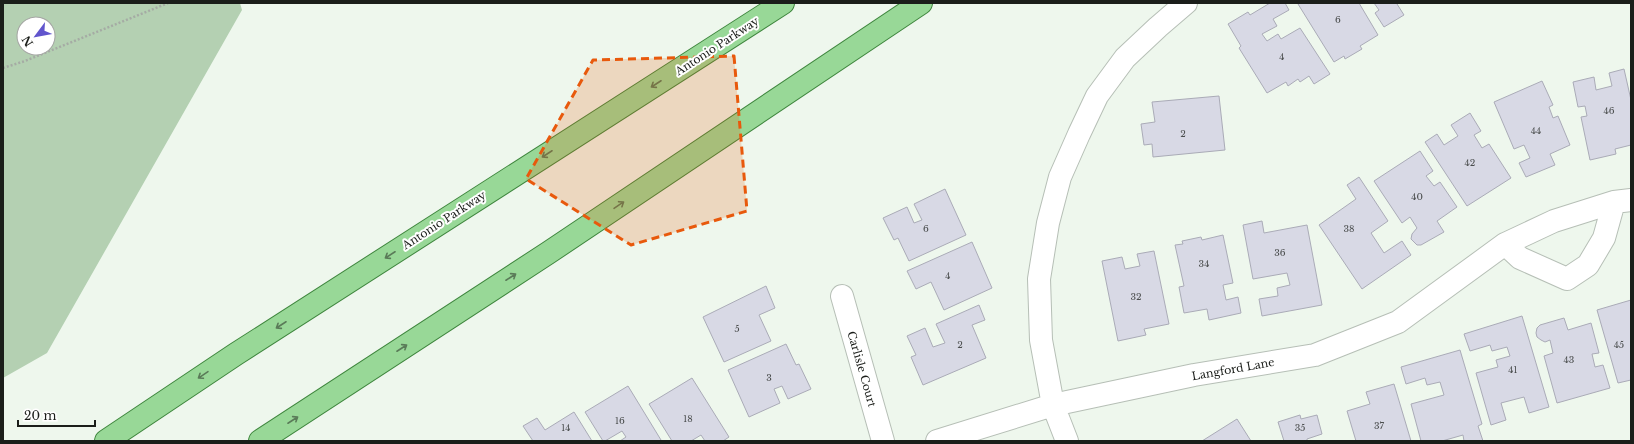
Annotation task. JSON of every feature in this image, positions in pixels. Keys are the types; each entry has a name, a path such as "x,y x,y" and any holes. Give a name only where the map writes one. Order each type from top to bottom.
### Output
{"main road":[{"name":"Antonio Parkway","path":"106,441 236,354 783,3"},
{"path":"260,441 548,253 921,3"}],"street":[{"path":"1066,441 1053,405 1041,340 1039,279 1048,223 1060,177 1078,134 1102,89 1125,58 1186,3"},
{"name":"Langford Lane","path":"1505,244 1520,258 1567,279 1588,265 1623,201"},
{"name":"Langford Lane","path":"937,441 1053,405 1194,375 1315,354 1398,322 1505,244 1554,221 1623,201"},
{"name":"Carlisle Court","path":"842,296 883,441"}],"path":[{"path":"3,68 25,61 168,3"}],"highlighted area":[{"path":"734,56 747,211 631,245 526,179 593,60"}],"green space":[{"path":"3,3 240,3 242,10 47,353 3,378"}],"building":[{"path":"1270,3 1285,3 1289,10 1273,19 1277,26 1262,34 1267,41 1278,34 1281,39 1300,28 1330,74 1314,84 1309,76 1300,82 1298,79 1288,86 1286,82 1267,93 1239,48 1241,46 1228,24 1248,12 1250,15"},
{"path":"1359,3 1378,35 1360,46 1362,49 1345,59 1344,56 1334,62 1298,4"},
{"path":"1374,3 1398,3 1397,4 1404,15 1384,27 1375,13 1379,10"},
{"path":"1624,69 1631,100 1631,145 1615,149 1616,154 1590,160 1581,117 1587,116 1585,106 1578,107 1573,82 1594,77 1596,90 1612,86 1609,73"},
{"path":"1542,81 1553,105 1549,107 1553,118 1558,116 1570,145 1550,154 1555,165 1526,177 1519,163 1530,158 1524,145 1514,149 1494,102"},
{"path":"1219,96 1225,150 1153,157 1152,144 1144,145 1141,124 1155,122 1152,102"},
{"path":"1470,113 1481,131 1474,135 1482,148 1489,144 1511,178 1467,206 1425,142 1437,134 1444,145 1458,136 1451,125"},
{"path":"1420,151 1433,171 1426,176 1434,186 1440,182 1457,207 1437,221 1444,232 1421,245 1417,245 1411,239 1412,234 1417,228 1410,217 1402,223 1374,181"},
{"path":"1359,177 1388,221 1371,233 1384,253 1402,241 1411,255 1362,289 1319,225 1356,199 1347,185"},
{"path":"945,189 966,235 909,261 898,238 894,240 883,218 907,207 914,223 922,220 914,204"},
{"path":"1262,221 1264,233 1307,225 1322,305 1262,316 1259,299 1278,296 1277,288 1290,285 1287,273 1253,279 1243,225"},
{"path":"1223,235 1233,283 1223,285 1226,300 1238,297 1241,313 1209,320 1207,309 1184,313 1179,287 1184,286 1175,245 1183,244 1182,241 1201,237 1202,240"},
{"path":"972,242 992,288 944,310 931,282 916,289 907,271"},
{"path":"1154,251 1169,324 1144,329 1146,335 1118,341 1102,261 1122,257 1125,269 1140,266 1137,254"},
{"path":"766,286 775,308 759,315 771,341 724,362 703,317"},
{"path":"1631,300 1631,380 1618,383 1597,310"},
{"path":"979,305 985,320 972,325 986,358 923,385 911,357 916,355 907,336 925,328 933,347 945,343 936,324"},
{"path":"1522,316 1549,407 1529,413 1524,397 1501,403 1506,420 1491,425 1476,373 1498,367 1496,360 1510,356 1507,347 1492,351 1490,345 1470,351 1464,334"},
{"path":"1564,318 1568,330 1591,323 1599,353 1592,354 1595,367 1603,365 1610,388 1557,403 1544,356 1553,353 1550,340 1545,342 1541,340 1537,337 1536,333 1537,328 1540,325"},
{"path":"786,344 796,365 799,364 811,389 788,399 782,386 774,389 780,403 749,417 728,370"},
{"path":"1460,350 1482,424 1478,426 1483,441 1464,441 1463,435 1442,441 1421,441 1411,404 1444,395 1440,382 1427,385 1425,378 1406,384 1401,367"},
{"path":"692,378 729,437 723,441 705,441 701,435 691,441 672,441 649,404"},
{"path":"1394,384 1411,441 1356,441 1347,411 1370,404 1366,392"},
{"path":"628,386 661,440 620,441 626,437 622,431 603,441 585,412"},
{"path":"574,412 592,441 533,441 523,426 537,418 545,430"},
{"path":"1300,415 1301,419 1317,415 1322,434 1307,439 1307,441 1284,441 1278,422"},
{"path":"1237,419 1251,441 1202,441"}]}
